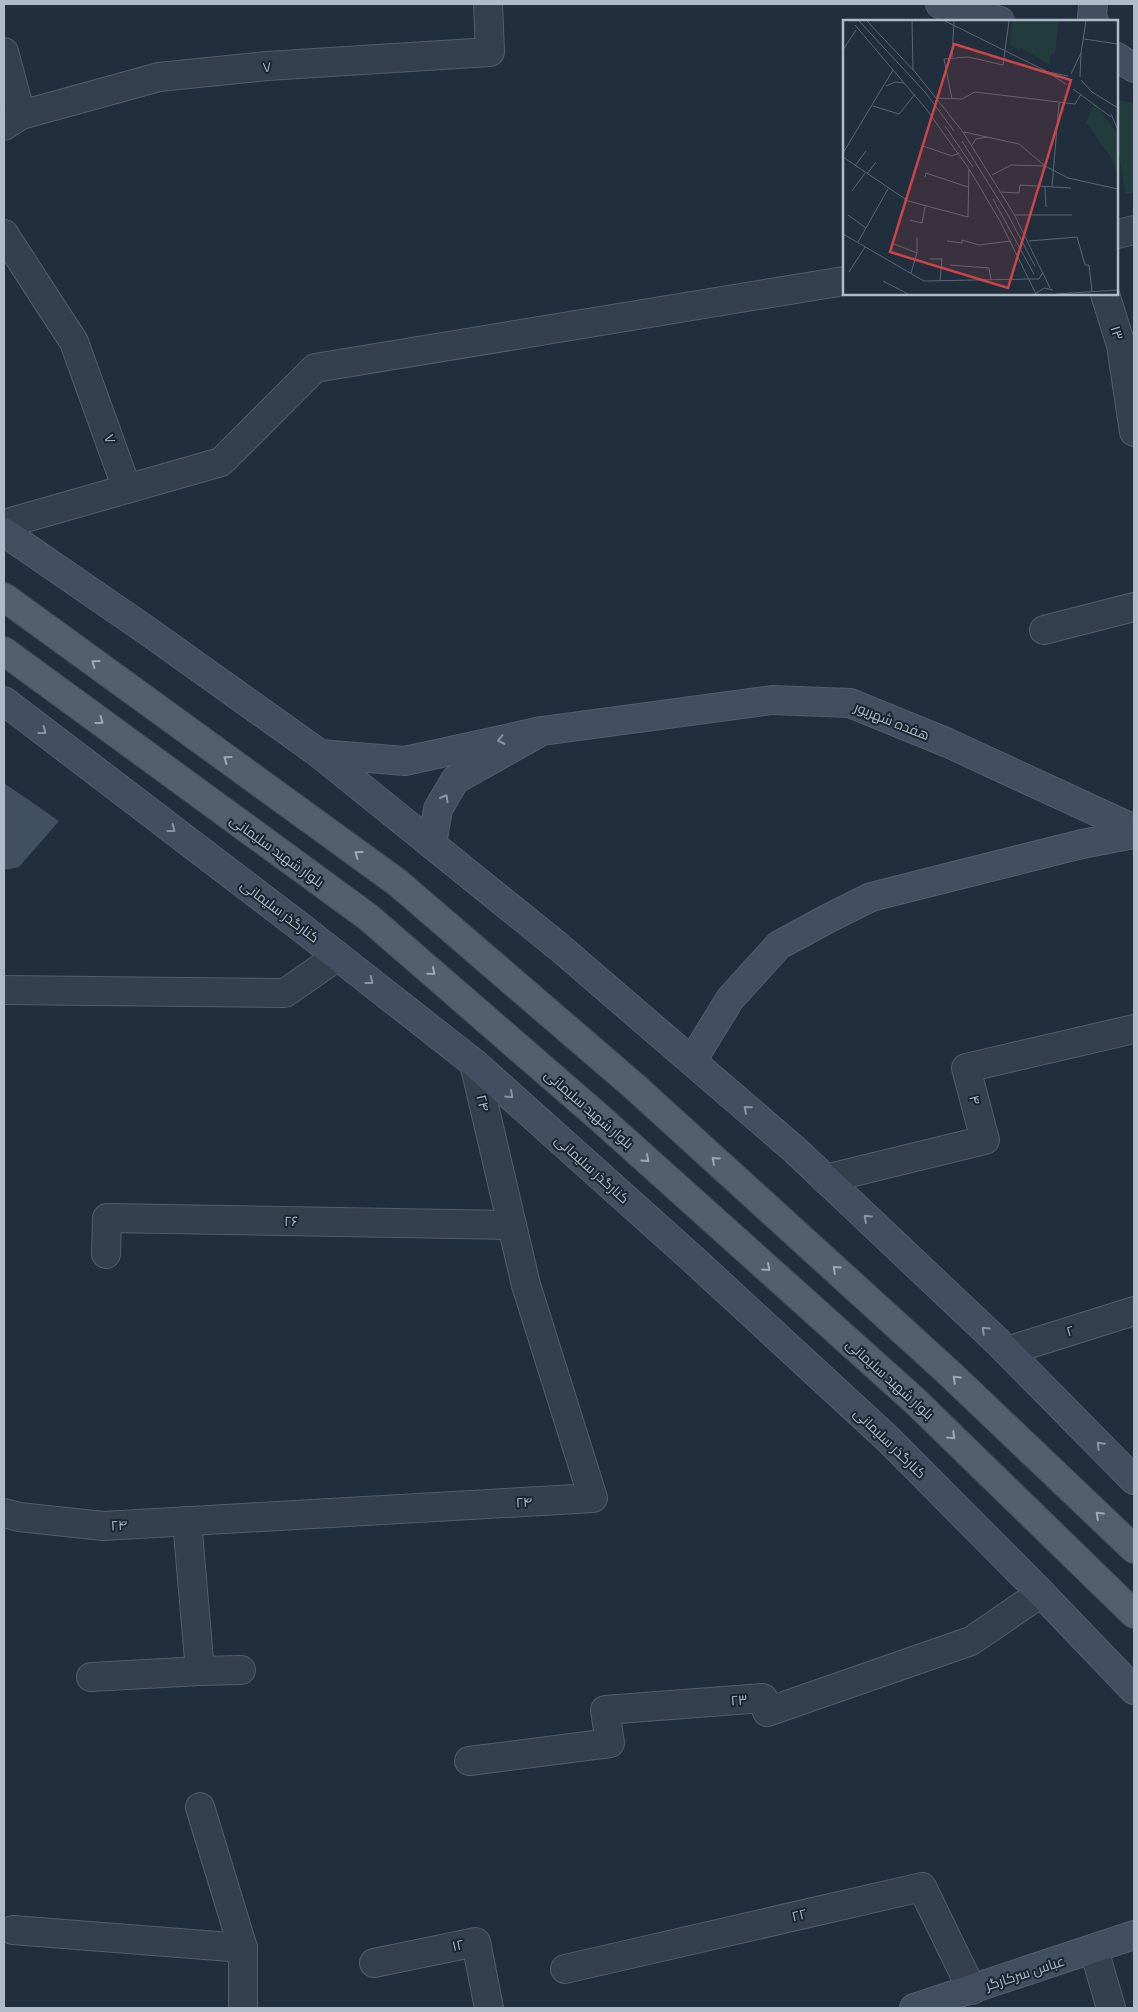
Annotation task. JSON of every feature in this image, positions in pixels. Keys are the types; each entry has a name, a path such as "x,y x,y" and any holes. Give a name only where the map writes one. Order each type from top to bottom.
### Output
{"main road":[{"path":"940,4 996,20"},
{"path":"1093,4 1094,20"},
{"path":"1118,58 1134,68"},
{"path":"4,532 149,632 320,754 559,947 825,1178 1007,1351 1134,1480"},
{"path":"4,597 398,883 657,1107 947,1371 1134,1549"},
{"name":"بلوار شهید سلیمانی","path":"4,651 368,917 601,1119 914,1400 1134,1614"},
{"name":"هفده شهریور","path":"320,754 405,761 542,731 772,700 850,704 948,743 1134,829"},
{"name":"کنارگذر سلیمانی","path":"4,701 338,956 474,1063 695,1261 888,1439 1041,1592 1134,1690"},
{"path":"432,844 438,809 455,780 542,731"},
{"path":"692,1061 730,998 780,945 831,917 871,897 1082,844 1134,834"},
{"name":"عباس سرکارگر","path":"914,2008 1094,1950 1134,1935"}],"street":[{"name":"۷","path":"12,121 159,76 490,52 488,4"},
{"path":"4,52 12,121"},
{"path":"1118,234 1134,230"},
{"name":"۷","path":"4,234 74,342 128,489"},
{"path":"4,524 221,462 315,368 843,281"},
{"name":"۱۳","path":"1105,295 1120,345 1134,432"},
{"path":"1044,630 1134,607"},
{"path":"4,990 285,993 338,956"},
{"name":"۴","path":"825,1178 985,1140 966,1068 1134,1029"},
{"name":"۲۴","path":"4,1513 19,1517 103,1526 593,1498 526,1285 474,1063"},
{"name":"۲۶","path":"106,1254 106,1218 512,1225"},
{"name":"۲","path":"1007,1351 1134,1311"},
{"path":"187,1521 200,1670"},
{"name":"۲۳","path":"469,1761 610,1743 605,1710 763,1698 766,1712 971,1641 1041,1592"},
{"path":"91,1677 200,1670 241,1670"},
{"path":"200,1807 243,1948 243,2008"},
{"name":"۲۲","path":"565,1969 922,1887 972,1990"},
{"path":"13,1930 243,1948"},
{"name":"۱۲","path":"374,1963 476,1942 489,2008"},
{"path":"1094,1950 1111,2008"}],"green space":[{"path":"1118,100 1134,103 1134,193 1125,194 1118,147"}],"building":[{"path":"4,783 59,821 19,867 4,870"}]}
